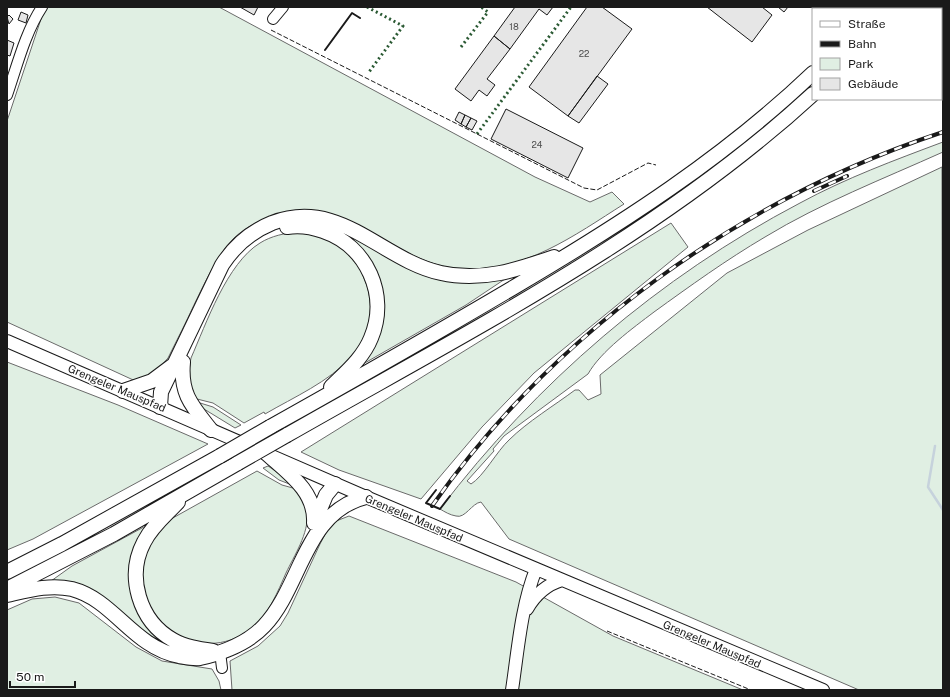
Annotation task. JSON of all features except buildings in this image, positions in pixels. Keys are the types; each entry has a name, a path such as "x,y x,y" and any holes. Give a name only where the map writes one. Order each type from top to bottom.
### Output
{"highway":[{"path":"7,572 69,540 220,456 431,336 584,246 679,183 768,114 812,74"},
{"path":"7,589 114,534 490,319 631,234 685,197 812,95"},
{"path":"785,118 813,100"},
{"path":"123,391 152,382 179,362 212,284 230,252 252,232 280,221 306,217 332,220 360,232 424,268 455,276 470,277 502,273 584,246"},
{"path":"160,407 161,392 179,362 232,260 244,247 258,237 280,228 291,226 318,229 342,240 358,254 371,274 378,300 377,319 372,337 365,351 319,399"},
{"path":"179,362 183,387 195,410 211,430"},
{"path":"266,453 296,480 308,495 318,524"},
{"path":"7,595 44,587 58,587 74,590 87,595 101,604 138,637 159,649 174,655 198,658 220,652 242,642 264,626 280,603 318,524 333,502 335,484"},
{"path":"190,490 148,535 138,557 136,582 140,600 146,612 154,623 167,636 189,647 220,652"},
{"path":"318,524 342,508 366,497"}],"main road":[{"name":"Grengeler Mauspfad","path":"7,341 536,570 823,690"},
{"path":"512,690 523,617 529,589 536,570"},
{"path":"523,617 538,593 552,584 562,580"}],"street":[{"path":"7,95 28,36 42,7"},
{"path":"273,19 282,7"},
{"path":"220,652 222,668"}],"green space":[{"path":"48,7 219,7 535,177 590,202 612,192 624,204 567,240 547,250 526,259 484,269 461,269 437,265 414,256 353,223 331,215 308,211 268,217 243,230 226,248 211,271 168,358 142,384 7,322 7,121 42,16"},
{"path":"943,27 943,87 942,86"},
{"path":"943,142 943,152 808,213 765,237 708,273 618,340 601,357 588,374 504,436 493,449 494,451 467,481 471,484 476,481 504,445 516,433 575,390 579,390 588,400 601,394 600,375 727,273 808,230 942,167 943,690 859,690 509,539 481,502 459,516 454,516 440,509 477,463 517,418 559,376 603,336 649,299 698,264 748,232 800,203 853,177"},
{"path":"323,221 422,271 511,275 466,305 356,368 379,289 325,228"},
{"path":"671,223 688,247 534,373 482,427 421,499 339,470 301,452"},
{"path":"298,232 323,238 339,246 353,257 361,269 368,288 370,298 370,319 358,348 342,366 322,382 265,414 264,412 244,423 213,403 193,398 189,378 191,358 219,295 237,265 248,252 269,238"},
{"path":"7,362 118,405 208,444 33,539 7,550"},
{"path":"197,402 213,407 241,425 235,428 204,409"},
{"path":"268,466 292,485 279,480 263,468"},
{"path":"257,471 282,485 300,490 307,514 306,529 303,537 276,595 259,622 253,627 227,641 201,643 177,634 158,618 146,596 142,571 150,544 171,519"},
{"path":"349,516 516,582 613,636 743,690 232,690 230,661 258,646 280,626 288,613 331,523"},
{"path":"153,522 133,587 183,654 137,632 51,581 72,566"},
{"path":"55,597 79,603 136,647 162,661 212,669 219,681 221,690 7,690 7,610 32,599"}],"waterway":[{"path":"935,446 928,487 943,510"}],"railway":[{"path":"432,506 481,442 535,383 594,328 658,278 725,234 795,194 868,160 943,132"},
{"path":"814,191 847,176"}],"hedge":[{"path":"367,7 403,26 369,72"},
{"path":"461,47 488,12 481,7"},
{"path":"477,134 571,7"}],"fence":[{"path":"271,30 584,188 597,190 648,163 656,165"},
{"path":"607,631 751,690"}],"wall":[{"path":"325,50 352,13 360,18"},
{"path":"436,490 426,503 440,509 450,496"}]}
